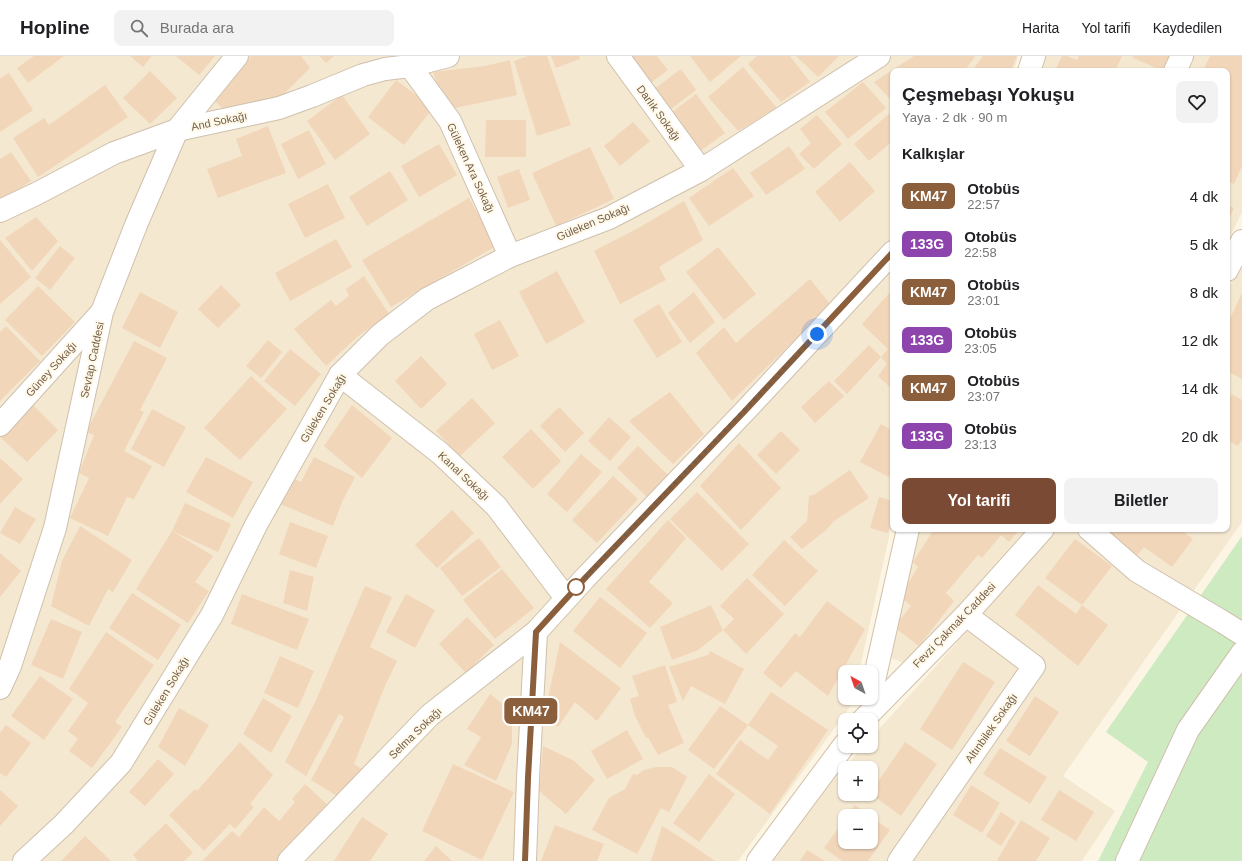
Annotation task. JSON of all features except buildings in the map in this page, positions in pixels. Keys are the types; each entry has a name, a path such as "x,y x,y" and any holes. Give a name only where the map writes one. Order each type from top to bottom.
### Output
{"street":[{"name":"Sevtap Caddesi","path":"0,688 10,666 55,528 102,312 136,225 177,130 237,56"},
{"name":"And Sokağı","path":"0,211 114,153 177,130 279,108 363,75 385,68 410,66 448,56"},
{"name":"Darlık Sokağı","path":"618,56 701,170"},
{"name":"Güleken Sokağı","path":"24,861 64,824 121,763 212,616 256,525 340,375 380,335 427,299 510,256 609,218 701,170 879,56"},
{"path":"1030,68 1034,56"},
{"path":"1177,68 1182,56"},
{"name":"Güleken Ara Sokağı","path":"410,66 450,121 510,256"},
{"path":"1230,264 1242,241"},
{"name":"Selma Sokağı","path":"290,861 430,715 536,632 566,598 760,395 890,255"},
{"name":"Güney Sokağı","path":"0,425 102,312"},
{"name":"Kanal Sokağı","path":"340,375 440,453 496,506 566,598"},
{"path":"868,707 907,532"},
{"name":"Fevzi Çakmak Caddesi","path":"868,707 966,614 1040,532"},
{"path":"1092,532 1137,571 1242,634"},
{"name":"Altınbilek Sokağı","path":"899,861 1034,666 966,614"},
{"path":"524,861 536,632"},
{"path":"1127,861 1188,730 1242,653"},
{"path":"758,861 838,753"}],"shaded area":[{"path":"0,56 1018,56 1015,68 890,68 890,532 861,665 838,665 838,705 851,705 845,713 838,713 838,723 738,861 0,861"},
{"path":"1044,56 1242,56 1242,212 1230,237 1230,68 1040,68"},
{"path":"1242,261 1242,522 1063,776 1115,811 1082,861 770,861 818,796 838,774 838,801 878,801 878,761 850,761 858,753 878,753 878,730 1054,532 1230,532 1230,286"},
{"path":"917,532 1024,532 906,664 891,658"}],"green space":[{"path":"1242,536 1242,861 1098,861 1148,762 1106,732"}],"bus line":[{"name":"KM47","path":"525,861 536,632 566,598 744,412 890,255"}],"route":[{"path":"576,587 817,334"}]}
